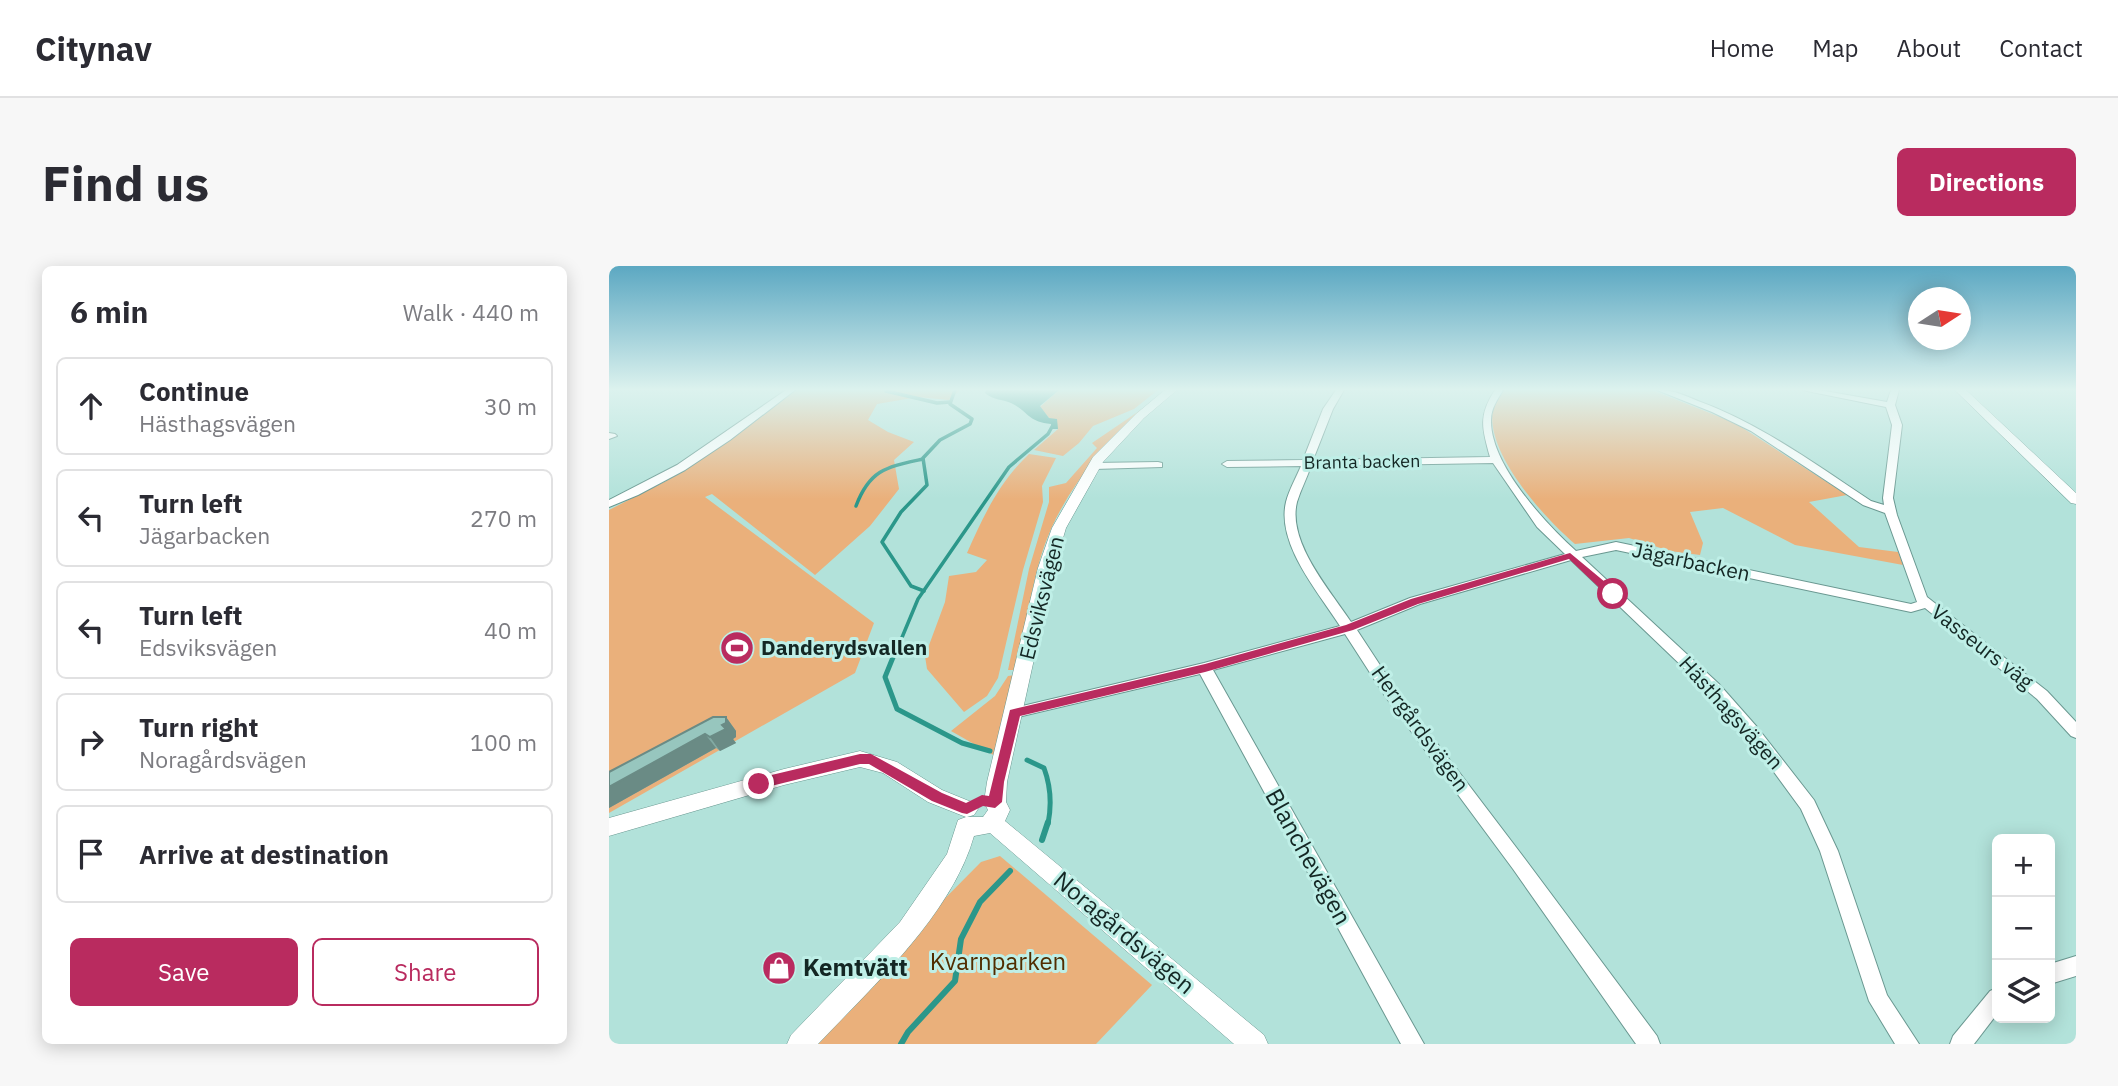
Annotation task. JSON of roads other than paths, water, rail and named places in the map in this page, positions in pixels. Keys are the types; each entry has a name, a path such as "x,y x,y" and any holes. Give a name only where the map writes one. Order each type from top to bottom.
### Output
{"street":[{"path":"609,505 643,490 694,460 741,426"},
{"name":"Edsviksvägen","path":"993,812 997,782 1059,528 1094,466 1131,426"},
{"name":"Herrgårdsvägen","path":"1322,426 1291,504 1293,535 1301,556 1390,692 1520,864 1649,1044"},
{"name":"Hästhagsvägen","path":"1488,426 1496,460 1541,526 1714,688 1752,731 1808,806 1829,851 1879,1001 1908,1044"},
{"path":"1746,426 1867,503 1890,511"},
{"name":"Vasseurs väg","path":"1897,426 1888,498 1890,511 1921,599 2042,695 2076,732"},
{"path":"1999,426 2076,499"},
{"name":"Branta backen","path":"1227,464 1496,460"},
{"path":"1094,466 1158,465"},
{"name":"Jägarbacken","path":"1014,713 1205,668 1350,628 1415,601 1570,556 1616,546 1911,608 1926,604"},
{"name":"Blanchevägen","path":"1205,668 1389,1005 1413,1044"},
{"path":"609,827 784,777 860,759 871,759 886,766 967,817 977,828 993,812"},
{"name":"Noragårdsvägen","path":"993,812 1107,922 1255,1044"},
{"path":"800,1044 909,930 957,857 967,817"},
{"path":"2055,972 2076,966"},
{"path":"1961,1044 1992,1004"}],"waterway":[{"path":"924,591 911,586 882,542 901,512 927,485 923,458 940,440 966,426"},
{"path":"924,591 1009,467 1048,434 1052,426"},
{"path":"856,506 867,484 881,472 923,459"},
{"path":"898,647 924,591"},
{"path":"898,645 885,677 897,709 962,743 990,751"},
{"path":"1027,760 1044,768 1050,796 1048,824"},
{"path":"1042,840 1048,822"},
{"path":"901,1044 908,1032 955,981 961,939 980,902 1010,871"}],"place":[{"name":"Danderydsvallen","path":"737,648"},
{"name":"Kemtvätt","path":"779,968"}],"park label":[{"name":"Kvarnparken","path":"998,962"}]}
